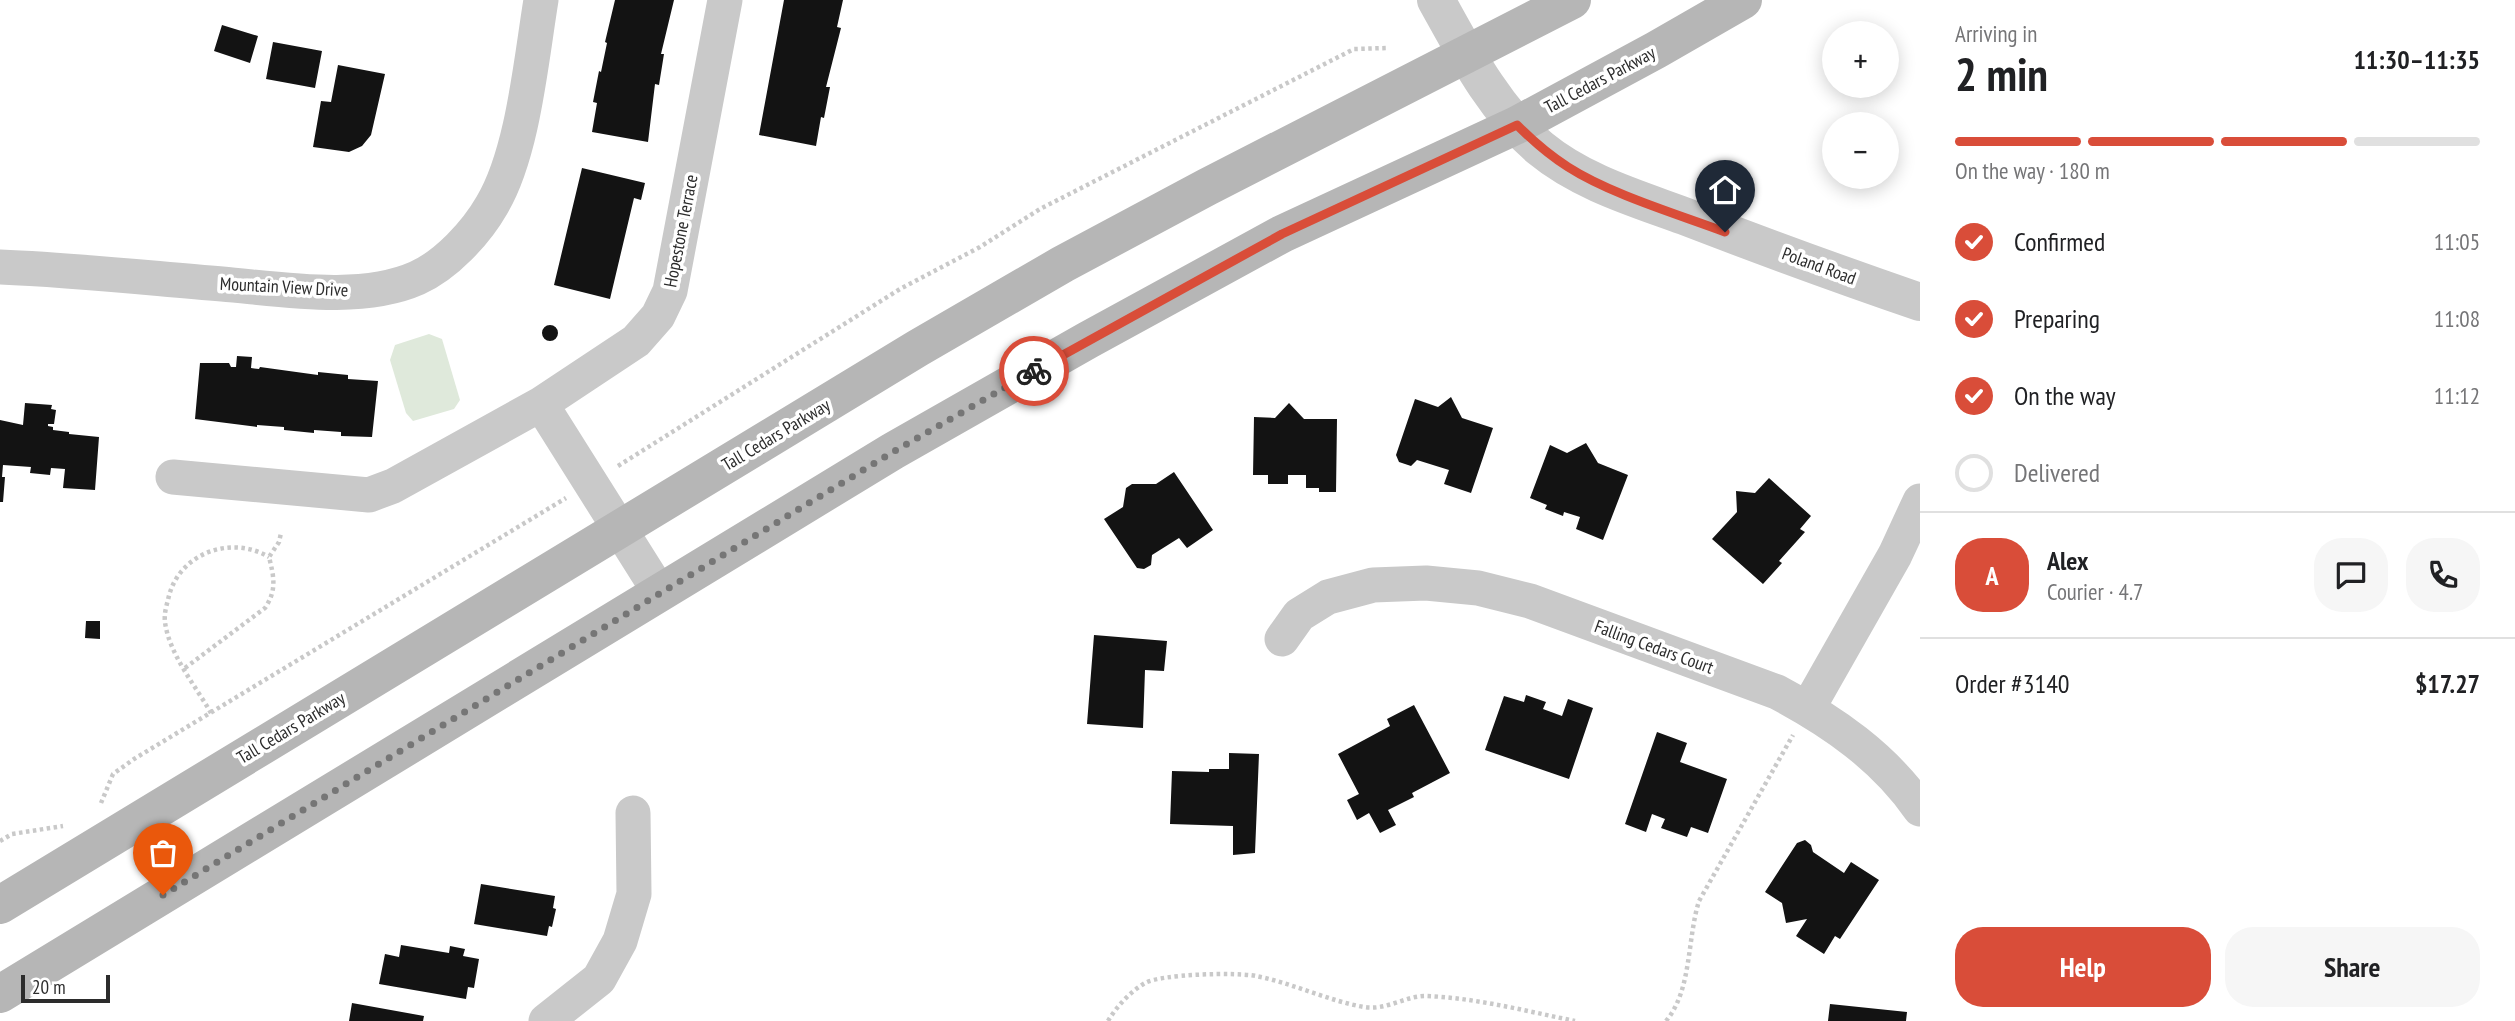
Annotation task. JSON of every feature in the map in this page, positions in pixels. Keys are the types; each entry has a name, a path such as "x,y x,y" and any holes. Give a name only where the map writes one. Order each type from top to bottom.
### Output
{"main road":[{"name":"Tall Cedars Parkway","path":"0,905 918,348 1063,264 1465,53 1572,0"},
{"name":"Tall Cedars Parkway","path":"0,994 893,452 1282,234 1517,125 1743,0"}],"street":[{"name":"Mountain View Drive","path":"0,267 307,291 368,290 418,278 443,262 476,227 492,206 506,178 528,80 541,0"},
{"name":"Hopestone Terrace","path":"173,477 369,495 393,486 541,404 636,341 658,316 670,291 724,0"},
{"name":"Poland Road","path":"1436,0 1465,53 1517,125 1541,148 1570,169 1606,187 1796,259 1920,302"},
{"path":"541,404 660,593"},
{"path":"1808,708 1895,555 1920,501"},
{"name":"Falling Cedars Court","path":"1282,639 1299,615 1328,597 1373,584 1426,583 1478,588 1530,601 1777,692 1808,708 1839,728 1878,761 1920,809"},
{"path":"546,1021 599,979 620,941 634,894 633,813"}],"path":[{"path":"100,804 113,774 591,483 900,289 980,247 1040,209 1354,49 1387,48"},
{"path":"185,668 265,608 272,597 275,584 269,556 279,542 281,533"},
{"path":"211,713 169,642 164,618 170,589 182,572 201,554 222,547 250,548 269,556"},
{"path":"1666,1021 1679,1002 1692,925 1699,901 1808,708"},
{"path":"0,841 12,834 68,825"},
{"path":"1108,1021 1115,1009 1148,982 1220,974 1254,975 1367,1008 1397,1004 1423,995 1574,1021"}],"green space":[{"path":"429,334 442,339 460,400 454,409 413,421 406,413 390,360 395,345"}],"building":[{"path":"615,0 674,0 661,54 664,54 659,85 655,84 648,142 592,132 597,103 593,102"},
{"path":"784,0 843,0 837,27 841,28 826,87 830,87 816,146 759,135"},
{"path":"222,25 258,36 250,63 214,51"},
{"path":"273,42 322,51 315,88 266,79"},
{"path":"338,65 385,74 371,135 362,146 349,152 313,147 321,101 331,102"},
{"path":"582,168 645,183 641,200 634,198 610,299 554,285"},
{"path":"550,325 556,327 556,339 550,341 544,339 542,333 544,327"},
{"path":"237,356 252,357 251,368 318,375 318,372 348,375 348,379 378,381 372,437 341,436 341,432 314,430 314,433 284,430 284,427 257,427 195,419 200,363 229,363 231,367 236,367"},
{"path":"1451,397 1462,418 1493,428 1471,493 1444,484 1449,470 1417,460 1411,466 1399,462 1396,455 1415,399 1438,407"},
{"path":"25,403 52,405 51,409 56,410 54,424 48,426 53,427 53,430 99,437 95,490 63,488 65,469 51,468 50,475 30,473 31,467 3,465 3,502 0,502 0,420 23,425"},
{"path":"1289,403 1304,419 1337,419 1336,492 1319,492 1319,488 1306,488 1306,475 1288,475 1288,484 1268,484 1268,475 1253,475 1254,417 1275,418"},
{"path":"1586,443 1598,463 1628,475 1603,540 1576,529 1580,517 1564,512 1563,516 1545,509 1547,505 1530,498 1550,445 1567,453"},
{"path":"1174,472 1213,530 1187,548 1179,538 1152,555 1151,565 1144,569 1137,568 1104,519 1123,507 1126,488 1132,484 1156,484"},
{"path":"1769,478 1811,516 1800,529 1805,532 1763,584 1712,539 1737,512 1736,491 1755,493"},
{"path":"86,621 100,621 100,639 85,638"},
{"path":"1094,635 1167,641 1164,671 1145,670 1143,728 1087,724"},
{"path":"1526,695 1546,702 1543,709 1562,716 1568,699 1593,708 1569,779 1485,750 1504,696 1524,702"},
{"path":"1414,705 1450,773 1412,793 1414,797 1388,810 1396,825 1380,833 1369,813 1357,820 1347,800 1359,794 1338,754 1390,726 1387,719"},
{"path":"1657,732 1687,743 1680,762 1727,779 1708,833 1691,827 1687,837 1661,828 1665,819 1652,814 1646,832 1625,824"},
{"path":"1229,753 1259,754 1255,853 1233,855 1233,826 1170,824 1172,771 1209,772 1209,769 1229,769"},
{"path":"1805,840 1811,845 1813,852 1844,873 1851,862 1879,880 1840,939 1835,936 1824,954 1796,936 1807,919 1786,923 1782,903 1765,892 1797,843"},
{"path":"481,884 555,896 553,908 556,909 547,936 474,924"},
{"path":"401,945 449,953 450,946 465,949 463,956 479,959 474,988 468,987 466,999 379,984 385,954 399,957"},
{"path":"352,1003 424,1016 423,1021 349,1021"},
{"path":"1830,1004 1907,1012 1906,1021 1828,1021"}],"way so far":[{"path":"163,895 893,452 1034,371"}],"route":[{"path":"1034,371 1282,234 1517,125 1541,148 1570,169 1606,187 1725,232"}]}
